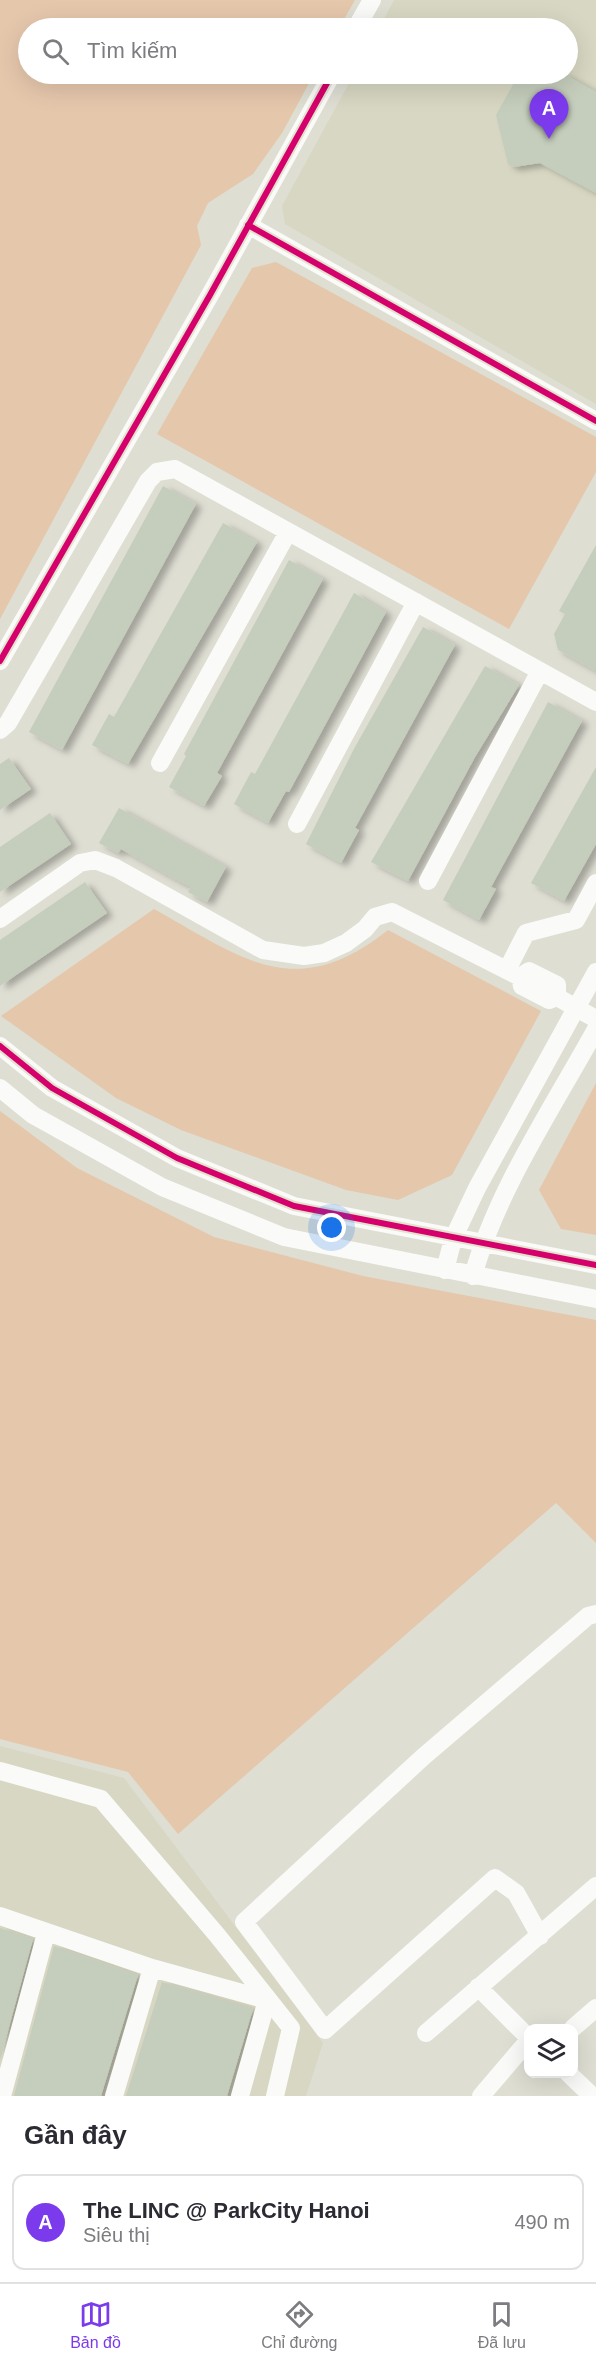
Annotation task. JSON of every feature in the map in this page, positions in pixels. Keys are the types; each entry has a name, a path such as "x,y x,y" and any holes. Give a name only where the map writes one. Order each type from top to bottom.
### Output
{"street":[{"path":"362,18 372,0"},
{"path":"0,661 326,84"},
{"path":"248,225 596,421"},
{"path":"3,723 148,481 157,472 175,469 596,702"},
{"path":"160,763 288,532"},
{"path":"297,824 416,602"},
{"path":"429,881 540,671"},
{"path":"0,920 80,863 95,860 116,868 262,951 304,956 324,953 346,943 365,929 375,917 392,912 514,974 529,972 556,985 557,997 596,1019"},
{"path":"514,974 526,933 576,920 596,884"},
{"path":"445,1270 453,1239 477,1188 596,972"},
{"path":"473,1276 482,1244 504,1195 596,1029"},
{"path":"0,1046 52,1088 177,1158 294,1206 453,1239 596,1265"},
{"path":"0,1088 33,1115 162,1187 284,1238 596,1299"},
{"path":"540,1936 516,1893 495,1878 325,2030 244,1922 423,1757 588,1616 596,1614"},
{"path":"0,1770 101,1799 217,1935 291,2028 275,2096"},
{"path":"426,2033 596,1886"},
{"path":"0,1916 152,1968 267,2000"},
{"path":"2,2096 46,1933"},
{"path":"114,2096 152,1968"},
{"path":"478,1987 524,2035"},
{"path":"240,2096 267,2000"},
{"path":"578,2024 596,2008"},
{"path":"481,2096 524,2044"},
{"path":"573,2078 592,2096"}],"shaded area":[{"path":"0,0 355,0 345,18 18,18 18,84 309,84 282,133 253,174 208,203 197,226 201,245 0,619"},
{"path":"394,0 596,0 596,404 285,224 282,206 349,84 578,84 578,18 384,18"},
{"path":"276,262 596,437 596,472 509,629 157,434 252,268"},
{"path":"154,909 242,957 269,966 296,969 325,965 355,952 388,930 541,1011 452,1175 398,1200 346,1190 181,1130 116,1098 1,1016"},
{"path":"596,1083 596,1235 561,1229 539,1190"},
{"path":"0,1111 77,1168 214,1237 363,1276 596,1320 596,1543 556,1503 178,1834 128,1772 0,1739"},
{"path":"0,1746 124,1778 323,2043 306,2096 0,2096"}],"building":[{"path":"578,82 596,92 596,193 540,163 514,167 508,164 496,115 513,84 578,84"},
{"path":"163,486 196,504 62,750 29,732"},
{"path":"223,523 257,542 128,764 92,745 109,714 114,717"},
{"path":"596,545 596,671 558,650 554,634 565,614 559,611"},
{"path":"289,560 323,579 217,773 222,776 204,806 169,787 186,756 184,754"},
{"path":"354,593 386,612 289,792 286,791 268,823 234,804 251,772 255,774"},
{"path":"423,627 455,645 355,828 359,830 341,863 306,844 355,747"},
{"path":"485,666 519,685 475,757 408,881 371,862"},
{"path":"548,702 582,721 491,887 496,889 479,920 443,900"},
{"path":"9,758 31,789 0,810 0,764"},
{"path":"596,767 596,844 564,901 531,883"},
{"path":"119,808 226,867 207,902 188,892 191,887 121,849 118,853 99,843"},
{"path":"50,813 71,844 0,892 0,847"},
{"path":"85,882 107,913 0,986 0,940"},
{"path":"0,1928 33,1939 0,2060"},
{"path":"54,1946 138,1975 101,2096 14,2096"},
{"path":"162,1982 253,2009 227,2096 126,2096"}],"cycle path":[{"path":"0,661 210,295 326,84"},
{"path":"248,225 596,421"},
{"path":"0,1046 52,1088 177,1158 294,1206 596,1265"}],"place":[{"name":"The LINC @ ParkCity Hanoi","path":"549,139"}]}
